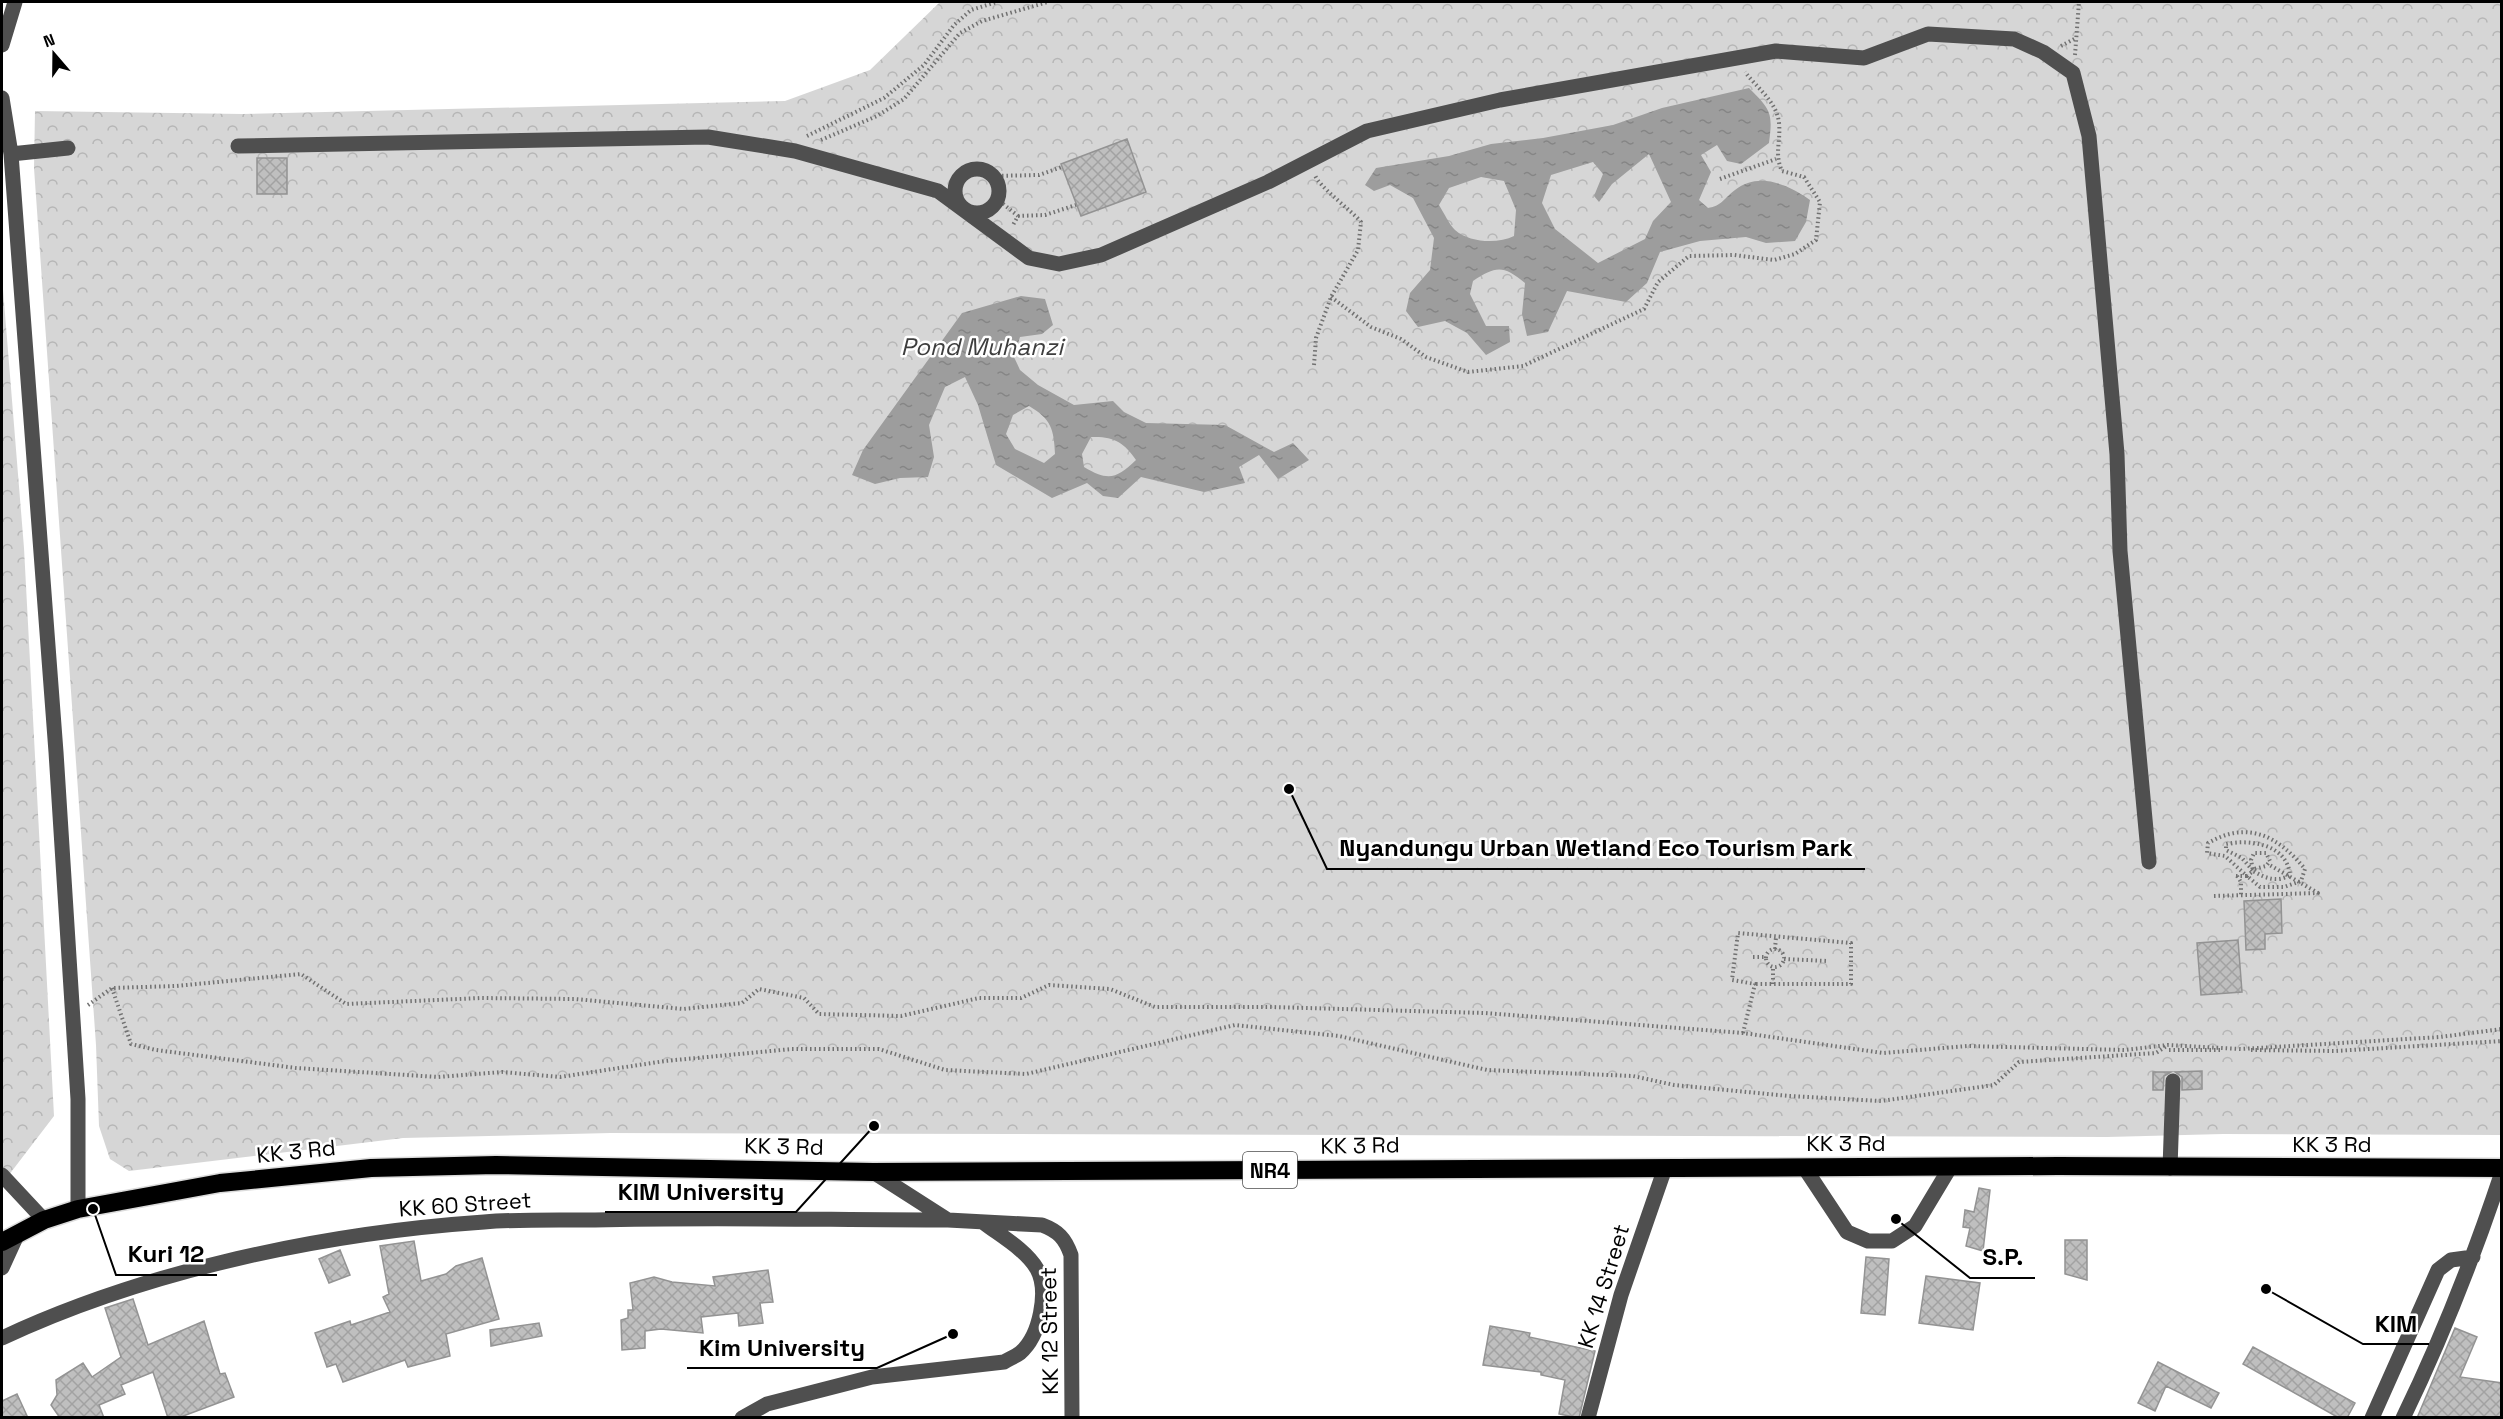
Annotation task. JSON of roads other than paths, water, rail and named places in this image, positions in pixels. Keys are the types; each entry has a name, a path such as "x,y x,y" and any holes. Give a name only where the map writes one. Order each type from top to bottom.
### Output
{"highway":[{"name":"KK 3 Rd","path":"44,1220 78,1209 220,1183 371,1168 496,1165 873,1172 1951,1166 2502,1170"},
{"name":"NR4","path":"2,1242 44,1220"}],"street":[{"path":"2,45 15,2"},
{"path":"238,146 708,137 795,151 938,191 1029,258 1059,264 1101,255 1268,182 1367,131 1500,100 1776,51 1864,58 1928,34 2014,39 2043,52 2073,74 2089,136 2117,454 2120,551 2149,862"},
{"path":"2,98 11,154 56,752 78,1099 78,1209"},
{"path":"11,154 68,148"},
{"path":"972,169 980,169 993,176 997,182 999,196 996,203 985,212 964,210 955,198 955,183 959,177 972,169"},
{"path":"2170,1168 2173,1081"},
{"path":"1804,1167 1847,1232 1868,1241 1892,1241 1915,1226 1951,1166"},
{"name":"KK 14 Street","path":"1588,1418 1621,1295 1665,1168"},
{"path":"2403,1418 2425,1373 2473,1257 2502,1170"},
{"name":"KK 12 Street","path":"873,1172 948,1220 1042,1225 1054,1230 1066,1241 1071,1254 1072,1418"},
{"path":"2,1174 44,1220"},
{"name":"KK 60 Street","path":"2,1338 147,1283 267,1252 373,1234 496,1222 673,1218 948,1220"},
{"path":"742,1418 767,1404 872,1377 1004,1362 1022,1352 1035,1329 1040,1309 1041,1288 1038,1270 1027,1256 984,1222"},
{"path":"2,1268 18,1233"},
{"path":"2372,1418 2438,1270 2451,1260 2473,1257"}],"water":[{"path":"1749,88 1769,112 1771,125 1769,143 1741,164 1727,161 1717,145 1701,155 1711,172 1699,200 1708,208 1713,207 1744,184 1754,181 1774,182 1793,189 1810,200 1806,222 1795,241 1766,243 1746,237 1700,241 1660,252 1647,283 1626,302 1567,291 1548,332 1527,336 1522,314 1525,283 1505,271 1488,272 1473,281 1470,294 1486,326 1509,326 1510,342 1486,355 1467,333 1445,321 1418,327 1406,311 1410,293 1430,270 1434,238 1413,198 1390,185 1374,191 1365,185 1376,168 1449,156 1491,144 1543,138 1613,125 1662,108","holes":["1649,154 1671,202 1653,221 1645,239 1598,263 1555,229 1542,203 1551,175 1593,162 1603,174 1594,196 1599,202 1612,184","1481,177 1504,181 1516,210 1514,236 1492,241 1468,238 1455,230 1439,205 1449,188"]},
{"name":"Pond Muhanzi","path":"1021,296 1045,299 1053,325 1042,334 1020,337 1014,357 1020,370 1038,385 1074,405 1113,401 1124,412 1146,423 1225,425 1274,452 1293,443 1309,460 1278,479 1259,455 1239,467 1245,483 1204,492 1141,477 1118,498 1103,496 1087,483 1052,498 996,465 978,405 965,377 945,387 929,425 934,457 928,477 900,478 875,484 852,475 863,450 962,313","holes":["1029,406 1047,420 1054,438 1055,454 1044,463 1015,449 1006,434 1013,415","1091,437 1117,441 1136,460 1123,471 1112,476 1093,472 1084,467 1082,454"]}],"place":[{"name":"Nyandungu Urban Wetland Eco Tourism Park","path":"1289,789"},
{"name":"KIM University","path":"874,1126"},
{"name":"Kuri 12","path":"93,1209"},
{"name":"S.P.","path":"1896,1219"},
{"name":"KIM","path":"2266,1289"},
{"name":"Kim University","path":"953,1334"}]}
